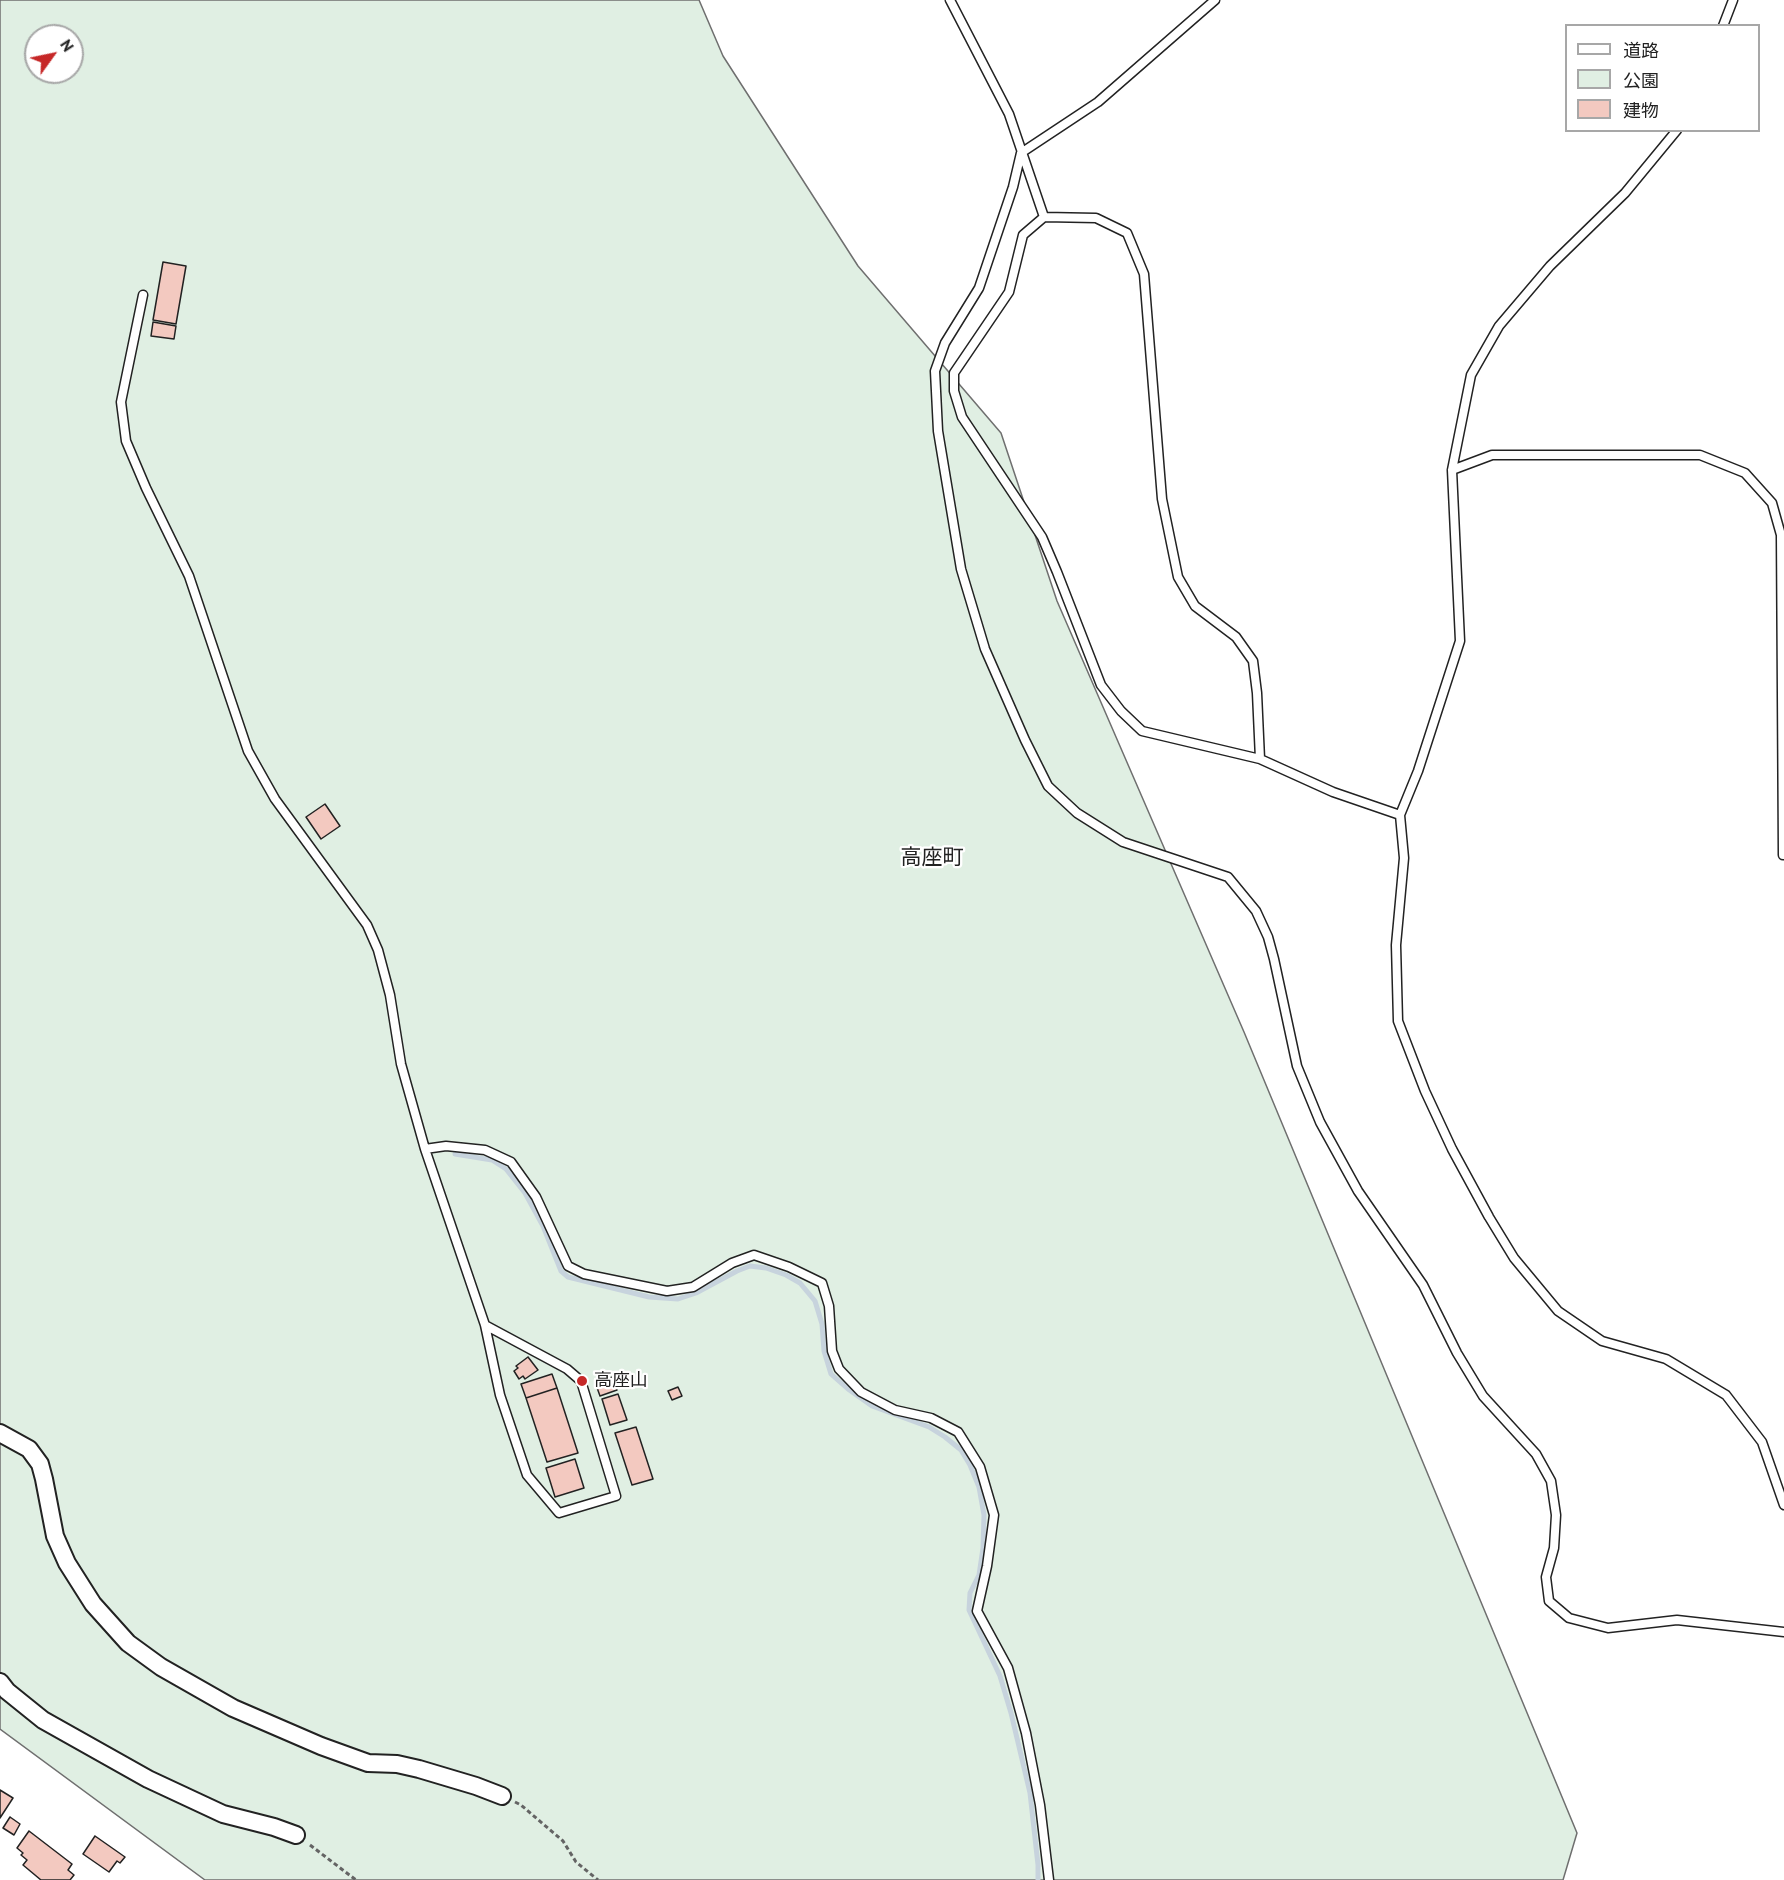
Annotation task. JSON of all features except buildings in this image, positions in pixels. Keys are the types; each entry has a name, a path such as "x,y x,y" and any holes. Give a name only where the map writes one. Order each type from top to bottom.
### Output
{"street":[{"path":"0,1433 29,1449 40,1464 55,1536 67,1563 93,1604 128,1643 153,1661 233,1708 321,1746 368,1763 397,1764 419,1768 502,1796"},
{"path":"0,1682 7,1691 43,1720 147,1779 223,1814 296,1835"}],"lane":[{"path":"950,0 1008,114 1044,217"},
{"path":"1215,0 1098,102 1020,153 1013,187 979,288 945,343 935,371 938,431 961,569 985,649 1048,786 1077,813 1123,842 1228,877 1256,910 1268,937 1274,959 1297,1066 1320,1122 1358,1191 1423,1286 1457,1353 1483,1396 1536,1454 1551,1480 1556,1515 1554,1548 1546,1577 1549,1601 1569,1618 1608,1628 1677,1620 1784,1632"},
{"path":"1724,24 1732,0"},
{"path":"1675,132 1625,194 1550,266 1499,326 1471,375 1452,470 1460,641 1418,771 1401,815 1404,858 1396,945 1398,1021 1425,1090 1452,1149 1514,1257 1558,1311 1602,1341 1666,1359 1725,1395 1762,1442 1784,1505"},
{"path":"1260,759 1257,693 1252,661 1236,638 1195,606 1178,577 1162,500 1144,274 1127,233 1096,218 1044,217 1023,235 1009,292 954,373 954,391 963,417 1042,537 1101,685 1121,711 1142,731 1260,759 1333,792 1401,815"},
{"path":"143,295 121,402 126,441 189,576 248,751 275,799 367,925 378,950 390,994 401,1064 425,1149 485,1325 500,1395 527,1475 559,1513 615,1496 581,1381 567,1369 485,1325"},
{"path":"1452,470 1492,455 1700,455 1745,473 1772,503 1781,536 1784,855"},
{"path":"425,1149 446,1146 485,1150 511,1162 536,1197 568,1266 584,1274 667,1291 693,1287 732,1263 753,1255 789,1267 822,1283 829,1306 832,1351 839,1369 861,1392 895,1410 931,1418 958,1432 980,1467 994,1515 987,1566 977,1611 1008,1668 1026,1733 1040,1805 1049,1880"}],"path":[{"path":"502,1796 521,1805 563,1841 576,1862 598,1880"},
{"path":"296,1835 356,1880"}],"green space":[{"path":"0,0 699,0 723,56 858,266 1001,433 1057,601 1244,1032 1577,1833 1563,1880 205,1880 0,1729"}],"waterway":[{"path":"455,1154 492,1160 506,1169 525,1193 543,1226 561,1271 568,1277 649,1297 678,1299 696,1293 750,1266 766,1268 800,1283 815,1301 822,1324 824,1351 831,1374 872,1406 929,1427 961,1450 979,1487 984,1515 979,1575 970,1593 969,1610 1000,1676 1011,1713 1030,1793 1038,1880"}],"place":[{"name":"高座山","path":"582,1381"}],"district":[{"name":"高座町","path":"932,858"}]}
